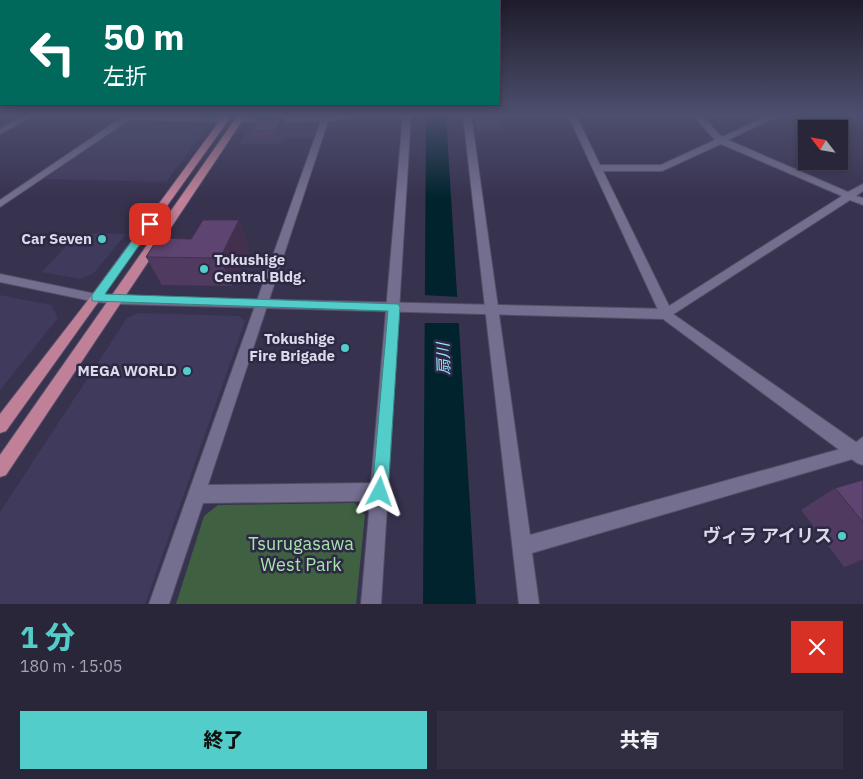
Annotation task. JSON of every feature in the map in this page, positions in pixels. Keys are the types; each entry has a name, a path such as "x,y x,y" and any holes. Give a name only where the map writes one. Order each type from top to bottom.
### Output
{"main road":[{"path":"0,426 208,143"},
{"path":"0,469 118,300 223,143"}],"street":[{"path":"0,204 90,143"},
{"path":"159,604 317,143"},
{"path":"371,604 405,143"},
{"path":"471,143 529,604"},
{"path":"585,143 666,314 861,451"},
{"path":"597,168 662,168 713,143"},
{"path":"727,143 863,202"},
{"path":"0,278 96,298 118,300 666,314 863,187"},
{"path":"521,547 861,451"},
{"path":"198,494 380,492"}],"shaded area":[{"path":"95,143 195,143 166,182 44,179"},
{"path":"240,143 282,143 282,144"},
{"path":"78,233 126,234 94,273 80,279 42,272"},
{"path":"0,295 51,305 58,318 0,390"},
{"path":"138,313 239,316 245,321 145,604 0,604 0,512 127,318"}],"green space":[{"name":"Tsurugasawa West Park","path":"355,503 365,515 356,604 176,604 204,516 218,505"}],"water":[{"name":"扇川","path":"426,143 448,143 476,604 423,604"}],"pier":[{"path":"423,295 459,297 462,323 421,323"}],"building":[{"path":"203,220 239,220 220,258 146,257 158,238 191,239"},
{"path":"863,480 863,522 835,488"}],"place":[{"name":"Car Seven","path":"102,239"},
{"name":"Tokushige Central Bldg.","path":"204,269"},
{"name":"Tokushige Fire Brigade","path":"345,348"},
{"name":"MEGA WORLD","path":"187,371"},
{"name":"ヴィラ アイリス","path":"842,536"}],"route":[{"path":"150,224 96,298 394,307 380,492"}]}
